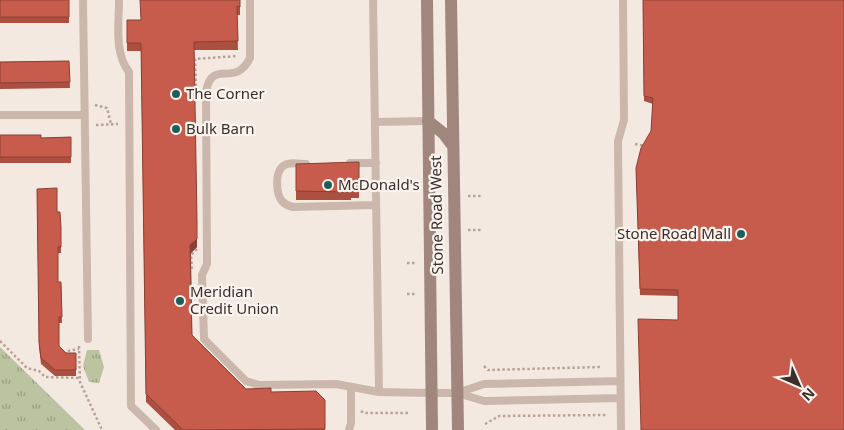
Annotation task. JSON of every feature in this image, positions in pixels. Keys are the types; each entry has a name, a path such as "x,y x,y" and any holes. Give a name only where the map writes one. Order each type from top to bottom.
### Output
{"main road":[{"name":"Stone Road West","path":"427,0 432,430"},
{"name":"Stone Road West","path":"451,0 458,430"},
{"path":"428,121 452,145"}],"lane":[{"path":"83,0 88,339"},
{"path":"119,0 120,55 123,64 129,72 131,406 156,430"},
{"path":"250,0 250,58 242,70 236,73 220,73 214,76 208,81 206,92 207,264 202,275 204,339 246,381 259,385 336,384 379,392 457,393 484,401 620,398"},
{"path":"373,0 379,392"},
{"path":"621,430 618,141 624,120 623,0"},
{"path":"0,115 84,115"},
{"path":"375,122 428,121"},
{"path":"315,163 289,163 283,166 278,178 278,193 282,201 287,205 293,207 376,206"},
{"path":"343,163 376,163"},
{"path":"457,393 484,384 620,381"},
{"path":"349,430 351,424 351,388"}],"path":[{"path":"196,89 195,59 234,57 241,51"},
{"path":"84,106 98,105 107,108 109,124 95,125"},
{"path":"635,144 646,146"},
{"path":"464,196 482,196"},
{"path":"464,230 482,230"},
{"path":"192,274 191,255 198,247"},
{"path":"407,294 424,294"},
{"path":"88,339 77,340 80,378 102,430"},
{"path":"0,341 27,368 39,370 46,377 80,378"},
{"path":"64,355 67,351 79,349"},
{"path":"484,366 488,370 600,367"},
{"path":"351,405 364,414 409,413"},
{"path":"485,424 499,416 608,415"}],"green space":[{"path":"0,347 85,430 0,430"},
{"path":"87,350 99,350 104,367 99,383 89,382 83,366"}],"building":[{"path":"0,0 69,0 69,17 0,17"},
{"path":"140,0 240,0 240,7 237,6 238,41 194,42 197,239 190,245 192,335 246,389 271,388 271,392 316,391 325,400 325,429 183,430 146,394 141,43 127,43 127,20 141,20"},
{"name":"Stone Road Mall","path":"643,0 844,0 844,430 641,430 638,319 678,320 678,290 640,289 636,168 641,148 651,131 653,98 644,96"},
{"path":"69,61 70,82 0,83 0,62"},
{"path":"0,135 41,135 41,138 71,137 71,157 0,157"},
{"name":"McDonald's","path":"359,162 359,189 351,189 351,192 296,191 296,164"},
{"path":"57,188 57,212 60,212 61,227 61,247 58,247 58,282 61,282 62,317 59,317 59,346 66,353 76,353 76,370 55,370 41,358 39,342 37,189"}],"place":[{"name":"The Corner","path":"176,94"},
{"name":"Bulk Barn","path":"176,129"},
{"name":"McDonald's","path":"328,185"},
{"name":"Stone Road Mall","path":"741,234"},
{"name":"Meridian Credit Union","path":"180,301"}]}
